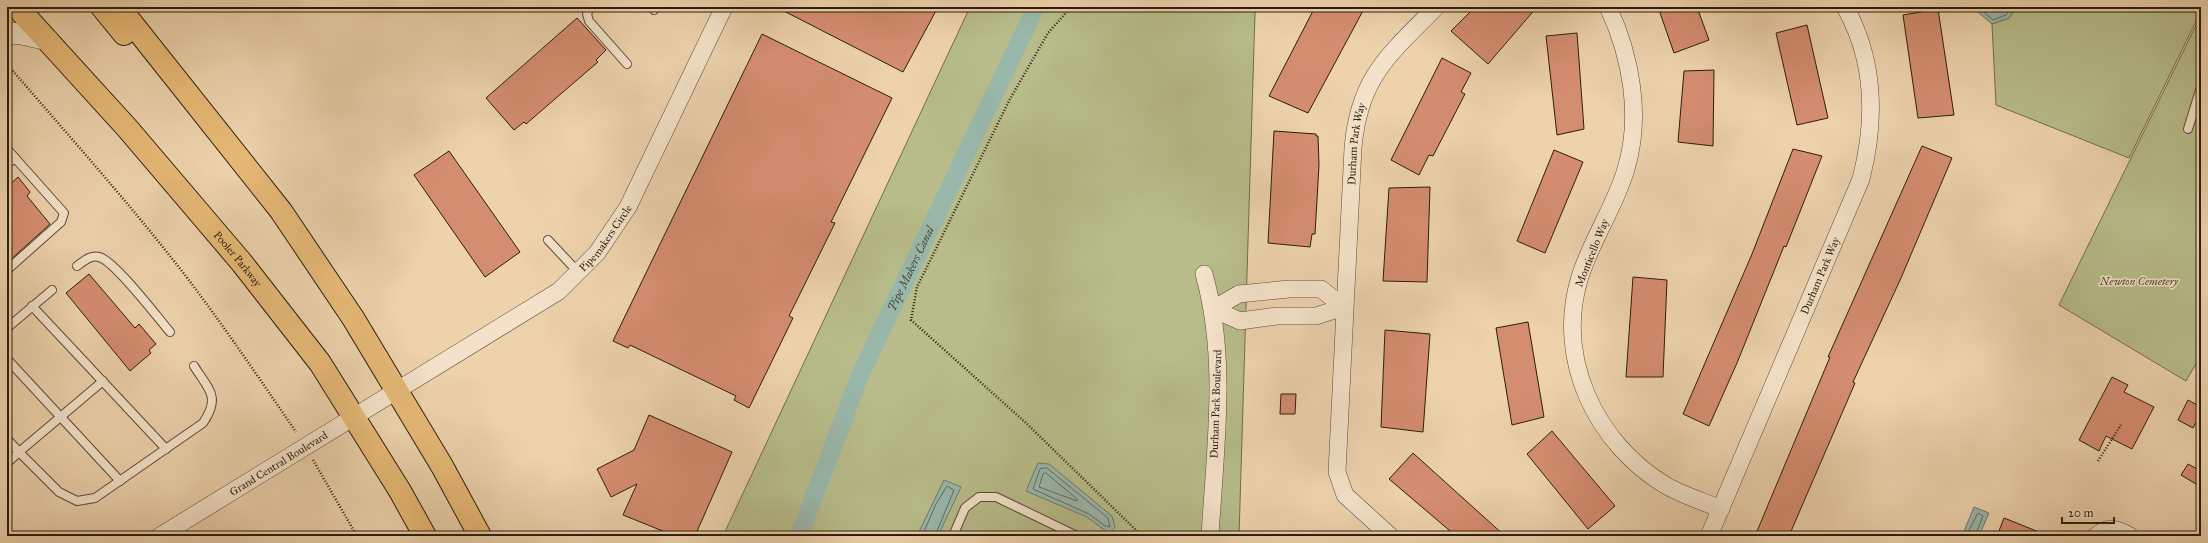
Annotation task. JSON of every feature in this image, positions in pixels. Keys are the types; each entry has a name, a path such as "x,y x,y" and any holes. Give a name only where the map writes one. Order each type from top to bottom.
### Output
{"main road":[{"name":"Pooler Parkway","path":"17,7 128,129 242,263 320,363 400,491 425,536"},
{"path":"102,7 209,138 233,149"},
{"path":"119,7 233,149 290,223 342,301 397,391 442,466 480,536"}],"street":[{"name":"Pipemakers Circle","path":"397,391 559,291 597,253 628,207 724,7"},
{"name":"Durham Park Way","path":"1390,536 1345,495 1336,472 1354,142 1361,100 1374,75 1384,62 1436,7"},
{"name":"Monticello Way","path":"1608,7 1627,59 1632,96 1633,132 1626,168 1579,279 1572,326 1576,358 1590,404 1606,431 1627,456 1666,485 1721,509"},
{"name":"Durham Park Way","path":"1709,536 1855,196 1864,167 1871,124 1868,76 1861,43 1845,7"},
{"path":"7,33 22,34 48,40"},
{"name":"Durham Park Boulevard","path":"1204,274 1213,309 1217,339 1218,382 1210,536"},
{"path":"1213,309 1239,294 1266,290 1321,289 1344,307"},
{"path":"1266,290 1269,317"},
{"path":"1213,309 1240,321 1269,317 1316,316 1344,307"},
{"name":"Grand Central Boulevard","path":"160,536 397,391"},
{"path":"2096,536 2103,530 2111,529 2130,536"}],"lane":[{"path":"590,7 587,14 589,21 627,64"},
{"path":"2188,129 2201,87"},
{"path":"7,150 64,213 61,222 7,270"},
{"path":"7,164 15,158"},
{"path":"548,240 578,272"},
{"path":"77,266 91,257 101,257 113,265 170,332"},
{"path":"7,328 52,290"},
{"path":"32,306 166,449"},
{"path":"7,358 120,481"},
{"path":"7,439 59,492 77,501 95,498 203,423 212,410 213,399 194,366"},
{"path":"7,463 103,381"},
{"path":"953,536 966,508 979,498 996,497 1077,536"}],"path":[{"path":"1071,7 1048,33 1010,99 917,287 910,320 1026,423 1138,532 1148,536"},
{"path":"7,64 122,197 187,278 227,331 298,435"},
{"path":"2098,462 2121,425"},
{"path":"311,456 357,536"}],"green space":[{"path":"970,7 1261,7 1255,13 1239,536 723,536"},
{"path":"2016,7 2201,7 2201,11 2129,158 1996,105 1992,24 2009,18"},
{"name":"Newton Cemetery","path":"2201,15 2201,355 2186,381 2059,305"}],"water":[{"path":"1972,7 2016,7 2009,18 1992,24"},
{"path":"1038,463 1049,464 1112,516 1115,527 1110,534 1087,517 1026,491"},
{"path":"944,480 961,487 938,536 917,536"},
{"path":"1974,507 1989,513 1979,536 1962,536"}],"building":[{"path":"776,7 938,7 903,72"},
{"path":"1315,7 1365,7 1308,113 1269,96"},
{"path":"1475,7 1537,7 1488,64 1451,31"},
{"path":"1658,7 1697,7 1709,40 1674,53"},
{"path":"1938,9 1954,115 1918,118 1903,15"},
{"path":"577,18 606,50 596,60 598,62 526,124 524,122 514,130 486,98"},
{"path":"1807,25 1828,118 1797,125 1776,33"},
{"path":"1577,33 1584,129 1557,135 1546,36"},
{"path":"762,34 892,98 831,222 835,223 789,316 793,318 749,408 734,400 736,396 630,345 628,348 613,341"},
{"path":"1442,58 1471,73 1461,92 1465,94 1433,156 1429,155 1419,175 1391,160"},
{"path":"1714,70 1713,146 1678,142 1684,71"},
{"path":"1274,131 1316,134 1316,136 1318,136 1319,165 1315,234 1312,234 1310,247 1268,243"},
{"path":"1922,146 1952,158 1901,278 1853,382 1855,383 1789,536 1755,536 1830,357 1828,357"},
{"path":"1793,149 1822,156 1786,247 1784,246 1737,363 1709,426 1683,414 1752,254"},
{"path":"1554,150 1583,162 1545,253 1517,241"},
{"path":"449,151 520,252 485,277 414,175"},
{"path":"18,177 30,192 27,196 50,224 7,263 7,187"},
{"path":"1430,187 1427,282 1383,281 1389,188"},
{"path":"89,274 135,328 139,324 156,344 149,350 151,353 130,371 66,293"},
{"path":"1633,277 1667,280 1663,377 1626,377"},
{"path":"1528,322 1544,417 1512,425 1496,328"},
{"path":"1385,330 1430,334 1423,432 1381,427"},
{"path":"2112,377 2128,385 2124,392 2154,407 2132,449 2106,436 2099,451 2079,440"},
{"path":"1281,394 1296,394 1295,414 1280,414"},
{"path":"2188,400 2201,407 2201,413 2193,428 2178,420"},
{"path":"649,415 732,452 695,536 675,536 623,515 637,484 611,497 597,469 634,450"},
{"path":"1552,431 1615,506 1588,529 1527,454"},
{"path":"1413,453 1505,536 1456,536 1389,479"},
{"path":"2188,464 2201,471 2201,487 2181,475"},
{"path":"2004,518 2049,536 1997,536"}],"waterway":[{"name":"Pipe Makers Canal","path":"799,536 861,373 1036,7"}]}
